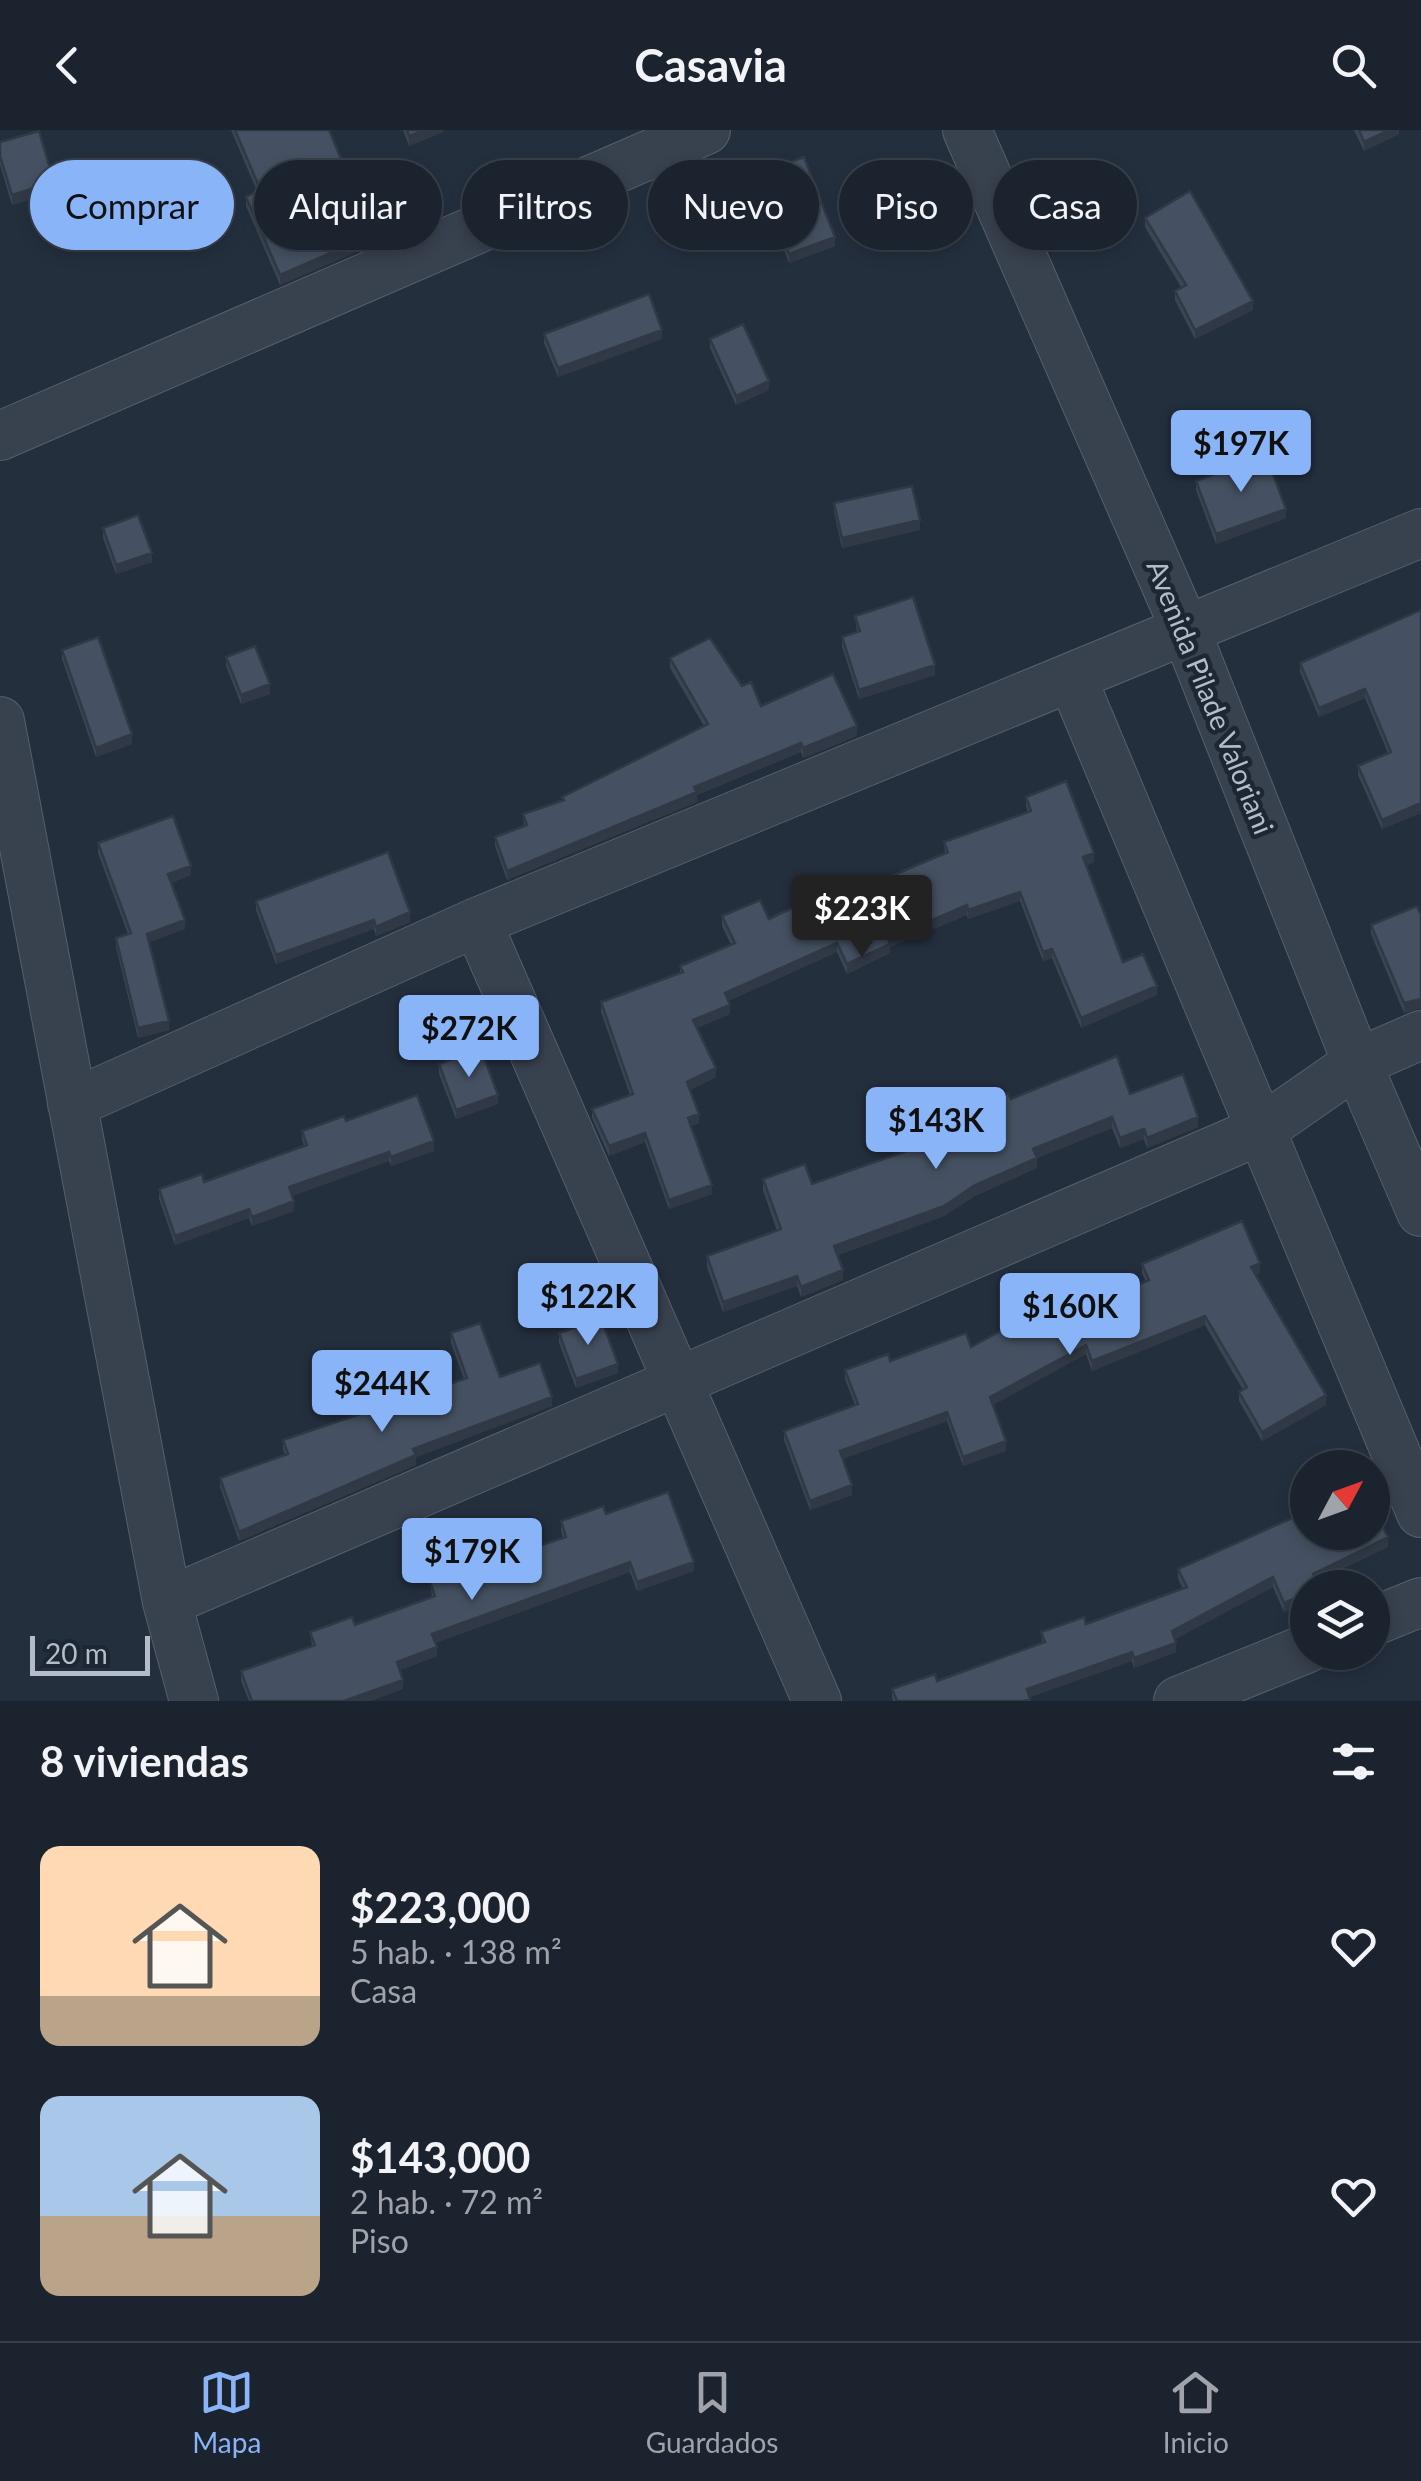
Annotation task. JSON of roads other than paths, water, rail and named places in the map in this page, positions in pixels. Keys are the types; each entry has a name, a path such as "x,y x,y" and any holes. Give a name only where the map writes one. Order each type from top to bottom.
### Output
{"street":[{"path":"0,436 706,130"},
{"name":"Avenida Pilade Valoriani","path":"968,130 1186,631 1357,1063 1421,1212"},
{"path":"72,1104 477,922 1421,533"},
{"path":"1072,678 1421,1513"},
{"path":"0,721 167,1602 194,1701"},
{"path":"477,922 816,1701"},
{"path":"167,1602 1259,1131 1357,1063 1421,1035"},
{"path":"1390,1615 1421,1602"},
{"path":"1178,1701 1290,1655"}]}
